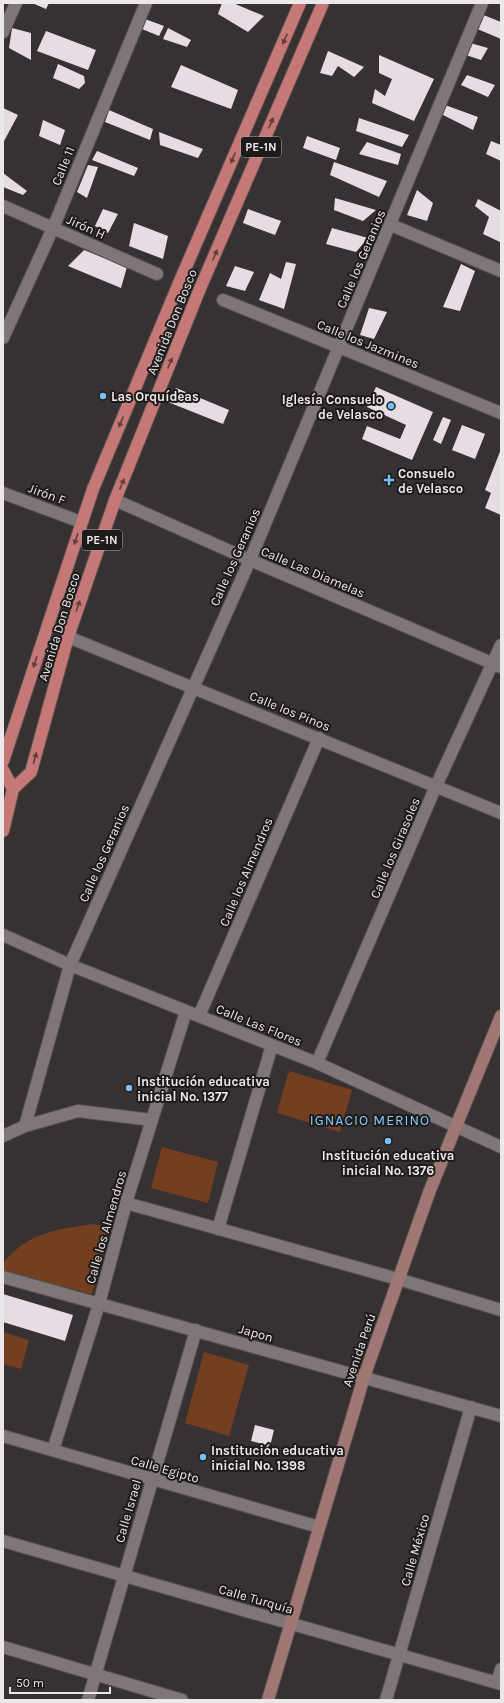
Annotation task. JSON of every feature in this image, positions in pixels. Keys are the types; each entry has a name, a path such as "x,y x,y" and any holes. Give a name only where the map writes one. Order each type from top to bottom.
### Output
{"main road":[{"name":"Avenida Don Bosco","path":"3,761 93,489 179,283 300,3"},
{"name":"Avenida Don Bosco","path":"8,786 31,772 68,637 115,500 199,291 323,3"},
{"path":"179,283 199,291"},
{"path":"3,770 8,786 3,831"}],"street":[{"path":"3,32 16,3"},
{"name":"Calle 11","path":"3,338 53,228 146,3"},
{"name":"Calle los Geranios","path":"25,1126 70,965 250,560 482,3"},
{"name":"Jirón H","path":"3,206 157,274"},
{"path":"390,225 501,272"},
{"name":"Calle los Jazmines","path":"224,300 501,414"},
{"name":"Jirón F","path":"3,493 81,522"},
{"name":"Calle Las Diamelas","path":"115,500 250,560 497,665"},
{"name":"Calle los Pinos","path":"68,637 501,813"},
{"name":"Calle los Girasoles","path":"317,1063 436,786 497,665 501,645"},
{"name":"Calle los Almendros","path":"199,1016 318,738"},
{"name":"Calle Las Flores","path":"3,935 70,965 317,1063 501,1147"},
{"name":"Calle los Almendros","path":"53,1450 99,1304 126,1204 186,1011"},
{"name":"Avenida Perú","path":"268,1700 364,1377 430,1190 501,1016"},
{"path":"218,1229 272,1046"},
{"path":"3,1136 25,1126 78,1111 152,1120"},
{"path":"126,1204 398,1279 501,1310"},
{"name":"Japon","path":"3,1277 501,1416"},
{"name":"Calle Israel","path":"88,1700 196,1330"},
{"name":"Calle México","path":"386,1700 471,1407"},
{"name":"Calle Egipto","path":"3,1436 319,1527"},
{"name":"Calle Turquía","path":"3,1541 499,1683"},
{"path":"3,1647 182,1700"},
{"path":"499,1683 501,1669"}],"shaded area":[{"path":"289,1071 352,1090 340,1132 277,1113"},
{"path":"162,1147 218,1162 208,1203 151,1188"},
{"path":"93,1224 110,1227 92,1294 3,1272 3,1263 12,1253 32,1239 43,1234 67,1228"},
{"path":"3,1332 29,1340 21,1369 3,1364"},
{"path":"204,1352 249,1365 229,1436 185,1423"}],"building":[{"path":"32,3 49,3 46,9"},
{"path":"222,3 233,3 264,16 248,32 218,14"},
{"path":"481,14 501,22 501,39 475,28"},
{"path":"145,19 164,26 159,36 142,29"},
{"path":"12,28 31,33 31,60 9,48"},
{"path":"168,28 191,40 187,47 163,39"},
{"path":"46,31 96,50 88,70 37,51"},
{"path":"470,43 488,48 481,60 466,55"},
{"path":"328,51 364,67 354,77 338,66 332,76 320,73"},
{"path":"379,55 434,79 414,121 372,103 375,89 385,96 392,79 379,73"},
{"path":"58,64 84,76 85,83 79,89 53,78"},
{"path":"181,65 238,90 231,109 171,87"},
{"path":"467,75 495,85 488,97 461,85"},
{"path":"445,105 478,117 473,130 441,114"},
{"path":"3,108 18,115 3,143"},
{"path":"109,110 153,129 150,140 105,122"},
{"path":"359,118 409,135 402,147 356,131"},
{"path":"43,120 65,130 60,145 39,136"},
{"path":"159,132 203,149 198,158 160,145"},
{"path":"307,136 340,148 336,160 303,148"},
{"path":"491,141 501,145 501,161 486,154"},
{"path":"367,142 401,154 398,165 359,154"},
{"path":"97,151 138,168 134,176 92,160"},
{"path":"334,162 387,181 379,197 330,175"},
{"path":"88,165 98,167 87,198 77,192"},
{"path":"3,173 27,191 23,195 3,187"},
{"path":"417,190 433,203 427,221 407,215"},
{"path":"335,198 376,210 363,221 334,210"},
{"path":"478,199 501,211 500,242 483,234 489,217 475,206"},
{"path":"103,209 118,214 108,233 95,226"},
{"path":"248,209 281,221 275,235 243,223"},
{"path":"134,223 168,236 163,259 129,246"},
{"path":"332,228 368,238 356,252 326,244"},
{"path":"84,250 127,267 121,288 68,266"},
{"path":"286,262 296,264 284,309 259,300 270,273 281,279"},
{"path":"461,264 475,271 460,311 443,307"},
{"path":"235,266 254,272 245,291 226,286"},
{"path":"369,308 387,312 374,339 360,335"},
{"path":"376,387 433,412 412,460 362,439 367,426 400,439 406,425 367,407"},
{"path":"176,388 229,410 223,424 168,402"},
{"path":"443,417 451,420 441,444 433,440"},
{"path":"462,425 485,434 475,459 452,450"},
{"path":"501,449 501,515 485,508 491,493 485,490"},
{"path":"3,1294 73,1315 65,1341 3,1322"},
{"path":"255,1425 274,1430 270,1446 251,1441"}],"place":[{"name":"Las Orquídeas","path":"103,396"},
{"name":"Iglesía Consuelo de Velasco","path":"391,406"},
{"name":"Consuelo de Velasco","path":"389,480"},
{"name":"Institución educativa inicial No. 1377","path":"129,1088"},
{"name":"Institución educativa inicial No. 1376","path":"388,1141"},
{"name":"Institución educativa inicial No. 1398","path":"203,1457"}],"district":[{"name":"IGNACIO MERINO","path":"370,1120"}]}
